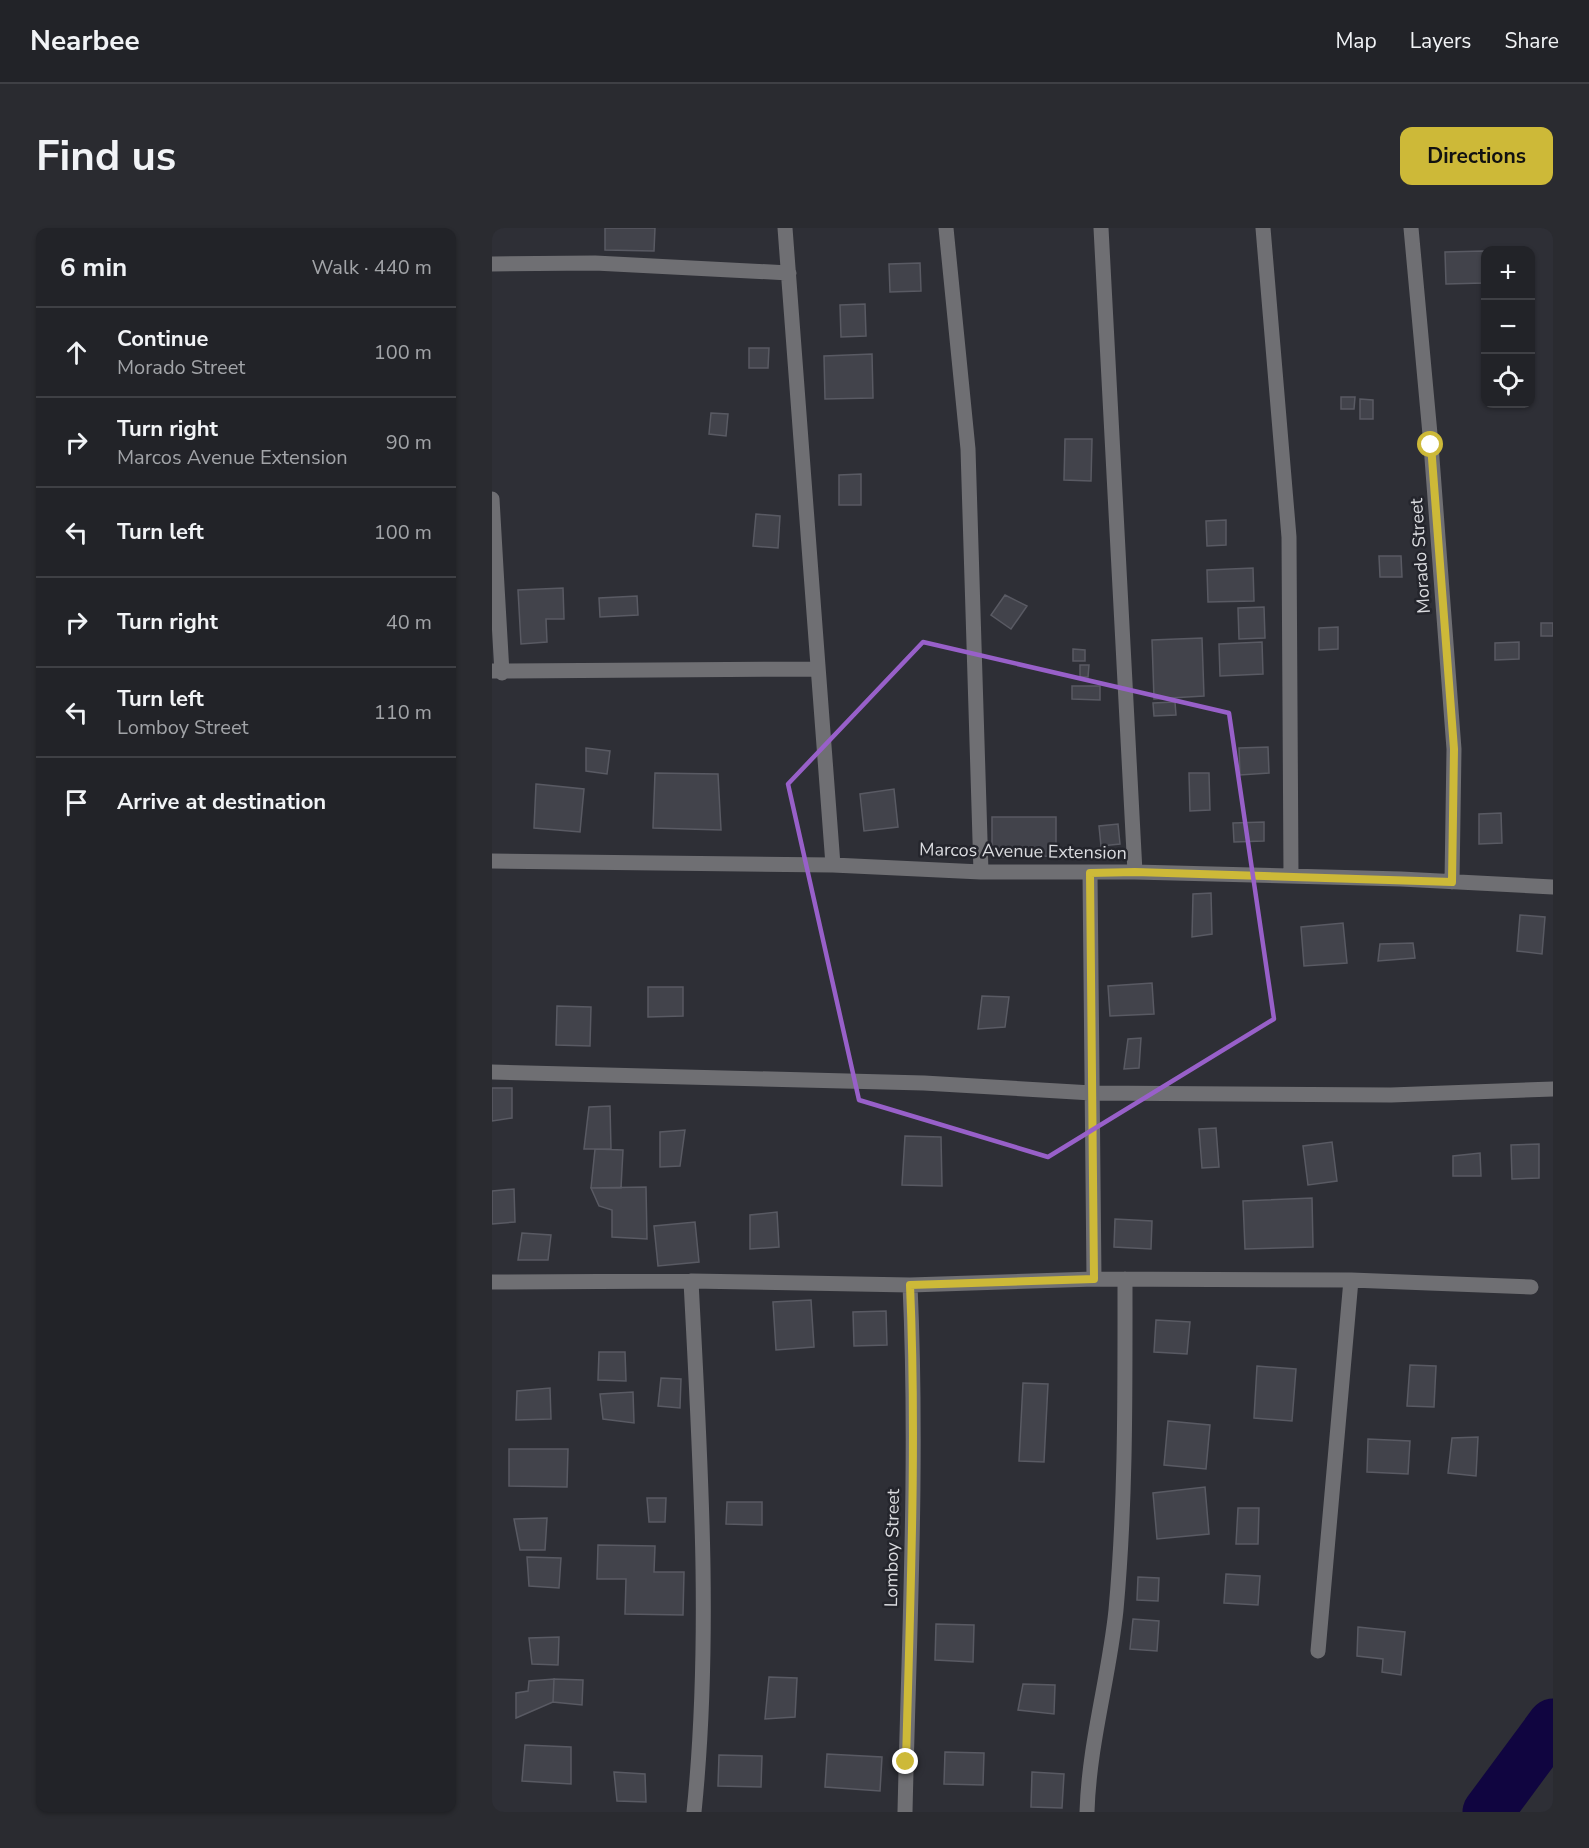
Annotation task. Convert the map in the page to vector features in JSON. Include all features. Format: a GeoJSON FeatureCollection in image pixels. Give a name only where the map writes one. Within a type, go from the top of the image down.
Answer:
{"type":"FeatureCollection","features":[{"type":"Feature","properties":{"kind":"street"},"geometry":{"type":"LineString","coordinates":[[785,228],[833,865]]}},
{"type":"Feature","properties":{"kind":"street"},"geometry":{"type":"LineString","coordinates":[[946,228],[968,449],[981,872]]}},
{"type":"Feature","properties":{"kind":"street"},"geometry":{"type":"LineString","coordinates":[[1101,228],[1135,872]]}},
{"type":"Feature","properties":{"kind":"street"},"geometry":{"type":"LineString","coordinates":[[1263,228],[1289,537],[1291,876]]}},
{"type":"Feature","properties":{"kind":"street","name":"Morado Street"},"geometry":{"type":"LineString","coordinates":[[1411,228],[1431,445],[1454,749],[1452,882]]}},
{"type":"Feature","properties":{"kind":"street"},"geometry":{"type":"LineString","coordinates":[[492,264],[595,263],[789,273]]}},
{"type":"Feature","properties":{"kind":"street"},"geometry":{"type":"LineString","coordinates":[[492,499],[497,672],[818,669]]}},
{"type":"Feature","properties":{"kind":"street","name":"Marcos Avenue Extension"},"geometry":{"type":"LineString","coordinates":[[492,861],[833,865],[981,872],[1135,872],[1553,887]]}},
{"type":"Feature","properties":{"kind":"street"},"geometry":{"type":"LineString","coordinates":[[1090,873],[1094,1279]]}},
{"type":"Feature","properties":{"kind":"street"},"geometry":{"type":"LineString","coordinates":[[492,1072],[924,1083],[1092,1093],[1392,1095],[1553,1089]]}},
{"type":"Feature","properties":{"kind":"street"},"geometry":{"type":"LineString","coordinates":[[492,1282],[692,1281],[910,1285],[1094,1279],[1351,1280],[1531,1287]]}},
{"type":"Feature","properties":{"kind":"street"},"geometry":{"type":"LineString","coordinates":[[1087,1812],[1092,1749],[1110,1660],[1124,1488],[1125,1279]]}},
{"type":"Feature","properties":{"kind":"street"},"geometry":{"type":"LineString","coordinates":[[1318,1652],[1351,1280]]}},
{"type":"Feature","properties":{"kind":"street"},"geometry":{"type":"LineString","coordinates":[[692,1281],[703,1588],[702,1707],[694,1812]]}},
{"type":"Feature","properties":{"kind":"street","name":"Lomboy Street"},"geometry":{"type":"LineString","coordinates":[[905,1812],[914,1487],[910,1285]]}},
{"type":"Feature","properties":{"kind":"highlighted area"},"geometry":{"type":"Polygon","coordinates":[[[923,642],[1229,713],[1274,1019],[1048,1157],[859,1100],[788,784],[923,642]]]}},
{"type":"Feature","properties":{"kind":"building"},"geometry":{"type":"Polygon","coordinates":[[[605,228],[655,228],[654,251],[605,250],[605,228]]]}},
{"type":"Feature","properties":{"kind":"building"},"geometry":{"type":"Polygon","coordinates":[[[1481,251],[1481,283],[1446,284],[1445,252],[1481,251]]]}},
{"type":"Feature","properties":{"kind":"building"},"geometry":{"type":"Polygon","coordinates":[[[920,263],[921,291],[890,292],[889,264],[920,263]]]}},
{"type":"Feature","properties":{"kind":"building"},"geometry":{"type":"Polygon","coordinates":[[[865,304],[866,336],[841,337],[840,305],[865,304]]]}},
{"type":"Feature","properties":{"kind":"building"},"geometry":{"type":"Polygon","coordinates":[[[749,348],[769,348],[768,368],[749,368],[749,348]]]}},
{"type":"Feature","properties":{"kind":"building"},"geometry":{"type":"Polygon","coordinates":[[[872,354],[873,398],[825,399],[824,356],[872,354]]]}},
{"type":"Feature","properties":{"kind":"building"},"geometry":{"type":"Polygon","coordinates":[[[1341,397],[1355,397],[1354,409],[1341,409],[1341,397]]]}},
{"type":"Feature","properties":{"kind":"building"},"geometry":{"type":"Polygon","coordinates":[[[1360,399],[1373,400],[1373,419],[1360,419],[1360,399]]]}},
{"type":"Feature","properties":{"kind":"building"},"geometry":{"type":"Polygon","coordinates":[[[711,413],[728,414],[726,436],[709,434],[711,413]]]}},
{"type":"Feature","properties":{"kind":"building"},"geometry":{"type":"Polygon","coordinates":[[[1065,439],[1092,439],[1091,481],[1064,480],[1065,439]]]}},
{"type":"Feature","properties":{"kind":"building"},"geometry":{"type":"Polygon","coordinates":[[[861,474],[861,505],[839,505],[839,475],[861,474]]]}},
{"type":"Feature","properties":{"kind":"building"},"geometry":{"type":"Polygon","coordinates":[[[756,514],[780,516],[778,548],[753,546],[756,514]]]}},
{"type":"Feature","properties":{"kind":"building"},"geometry":{"type":"Polygon","coordinates":[[[1226,520],[1226,545],[1207,546],[1206,521],[1226,520]]]}},
{"type":"Feature","properties":{"kind":"building"},"geometry":{"type":"Polygon","coordinates":[[[1379,556],[1401,556],[1402,577],[1380,577],[1379,556]]]}},
{"type":"Feature","properties":{"kind":"building"},"geometry":{"type":"Polygon","coordinates":[[[1253,568],[1254,601],[1208,602],[1207,570],[1253,568]]]}},
{"type":"Feature","properties":{"kind":"building"},"geometry":{"type":"Polygon","coordinates":[[[563,588],[564,619],[546,619],[547,642],[521,644],[518,590],[563,588]]]}},
{"type":"Feature","properties":{"kind":"building"},"geometry":{"type":"Polygon","coordinates":[[[1005,595],[1027,606],[1011,629],[991,615],[1005,595]]]}},
{"type":"Feature","properties":{"kind":"building"},"geometry":{"type":"Polygon","coordinates":[[[637,596],[638,615],[600,617],[599,598],[637,596]]]}},
{"type":"Feature","properties":{"kind":"building"},"geometry":{"type":"Polygon","coordinates":[[[1264,607],[1265,638],[1239,639],[1238,608],[1264,607]]]}},
{"type":"Feature","properties":{"kind":"building"},"geometry":{"type":"Polygon","coordinates":[[[1541,623],[1553,623],[1553,636],[1541,636],[1541,623]]]}},
{"type":"Feature","properties":{"kind":"building"},"geometry":{"type":"Polygon","coordinates":[[[1338,627],[1338,649],[1319,650],[1319,628],[1338,627]]]}},
{"type":"Feature","properties":{"kind":"building"},"geometry":{"type":"Polygon","coordinates":[[[1202,638],[1204,696],[1154,699],[1152,640],[1202,638]]]}},
{"type":"Feature","properties":{"kind":"building"},"geometry":{"type":"Polygon","coordinates":[[[1262,642],[1263,674],[1220,676],[1219,644],[1262,642]]]}},
{"type":"Feature","properties":{"kind":"building"},"geometry":{"type":"Polygon","coordinates":[[[1519,642],[1519,659],[1495,660],[1495,643],[1519,642]]]}},
{"type":"Feature","properties":{"kind":"building"},"geometry":{"type":"Polygon","coordinates":[[[1073,649],[1085,650],[1085,661],[1073,661],[1073,649]]]}},
{"type":"Feature","properties":{"kind":"building"},"geometry":{"type":"Polygon","coordinates":[[[1080,665],[1089,665],[1088,677],[1080,677],[1080,665]]]}},
{"type":"Feature","properties":{"kind":"building"},"geometry":{"type":"Polygon","coordinates":[[[1072,686],[1100,686],[1100,700],[1072,699],[1072,686]]]}},
{"type":"Feature","properties":{"kind":"building"},"geometry":{"type":"Polygon","coordinates":[[[1175,702],[1176,715],[1154,716],[1153,703],[1175,702]]]}},
{"type":"Feature","properties":{"kind":"building"},"geometry":{"type":"Polygon","coordinates":[[[1268,747],[1269,773],[1240,775],[1239,748],[1268,747]]]}},
{"type":"Feature","properties":{"kind":"building"},"geometry":{"type":"Polygon","coordinates":[[[586,748],[610,751],[607,774],[586,771],[586,748]]]}},
{"type":"Feature","properties":{"kind":"building"},"geometry":{"type":"Polygon","coordinates":[[[655,773],[718,774],[721,830],[653,828],[655,773]]]}},
{"type":"Feature","properties":{"kind":"building"},"geometry":{"type":"Polygon","coordinates":[[[1189,773],[1209,773],[1210,810],[1190,811],[1189,773]]]}},
{"type":"Feature","properties":{"kind":"building"},"geometry":{"type":"Polygon","coordinates":[[[536,784],[584,789],[580,832],[534,828],[536,784]]]}},
{"type":"Feature","properties":{"kind":"building"},"geometry":{"type":"Polygon","coordinates":[[[894,789],[898,827],[864,831],[860,794],[894,789]]]}},
{"type":"Feature","properties":{"kind":"building"},"geometry":{"type":"Polygon","coordinates":[[[1501,813],[1502,843],[1479,844],[1479,814],[1501,813]]]}},
{"type":"Feature","properties":{"kind":"building"},"geometry":{"type":"Polygon","coordinates":[[[992,817],[1056,817],[1056,856],[992,857],[992,817]]]}},
{"type":"Feature","properties":{"kind":"building"},"geometry":{"type":"Polygon","coordinates":[[[1264,822],[1264,841],[1234,842],[1233,823],[1264,822]]]}},
{"type":"Feature","properties":{"kind":"building"},"geometry":{"type":"Polygon","coordinates":[[[1118,824],[1120,844],[1101,846],[1099,826],[1118,824]]]}},
{"type":"Feature","properties":{"kind":"building"},"geometry":{"type":"Polygon","coordinates":[[[1211,893],[1212,934],[1192,937],[1193,894],[1211,893]]]}},
{"type":"Feature","properties":{"kind":"building"},"geometry":{"type":"Polygon","coordinates":[[[1520,915],[1545,917],[1542,954],[1517,951],[1520,915]]]}},
{"type":"Feature","properties":{"kind":"building"},"geometry":{"type":"Polygon","coordinates":[[[1343,923],[1347,963],[1304,966],[1301,927],[1343,923]]]}},
{"type":"Feature","properties":{"kind":"building"},"geometry":{"type":"Polygon","coordinates":[[[1413,943],[1415,958],[1378,961],[1380,944],[1413,943]]]}},
{"type":"Feature","properties":{"kind":"building"},"geometry":{"type":"Polygon","coordinates":[[[1152,983],[1154,1014],[1110,1016],[1108,986],[1152,983]]]}},
{"type":"Feature","properties":{"kind":"building"},"geometry":{"type":"Polygon","coordinates":[[[648,987],[683,987],[683,1016],[648,1017],[648,987]]]}},
{"type":"Feature","properties":{"kind":"building"},"geometry":{"type":"Polygon","coordinates":[[[982,996],[1009,997],[1005,1027],[978,1029],[982,996]]]}},
{"type":"Feature","properties":{"kind":"building"},"geometry":{"type":"Polygon","coordinates":[[[557,1006],[591,1007],[590,1046],[556,1045],[557,1006]]]}},
{"type":"Feature","properties":{"kind":"building"},"geometry":{"type":"Polygon","coordinates":[[[1141,1038],[1139,1068],[1124,1069],[1128,1039],[1141,1038]]]}},
{"type":"Feature","properties":{"kind":"building"},"geometry":{"type":"Polygon","coordinates":[[[492,1088],[512,1088],[512,1118],[492,1121],[492,1088]]]}},
{"type":"Feature","properties":{"kind":"building"},"geometry":{"type":"Polygon","coordinates":[[[610,1106],[611,1149],[584,1149],[589,1107],[610,1106]]]}},
{"type":"Feature","properties":{"kind":"building"},"geometry":{"type":"Polygon","coordinates":[[[1216,1128],[1219,1167],[1202,1168],[1199,1129],[1216,1128]]]}},
{"type":"Feature","properties":{"kind":"building"},"geometry":{"type":"Polygon","coordinates":[[[685,1130],[680,1166],[660,1167],[660,1132],[685,1130]]]}},
{"type":"Feature","properties":{"kind":"building"},"geometry":{"type":"Polygon","coordinates":[[[905,1136],[941,1137],[942,1186],[902,1185],[905,1136]]]}},
{"type":"Feature","properties":{"kind":"building"},"geometry":{"type":"Polygon","coordinates":[[[1332,1142],[1337,1181],[1308,1185],[1303,1146],[1332,1142]]]}},
{"type":"Feature","properties":{"kind":"building"},"geometry":{"type":"Polygon","coordinates":[[[1539,1144],[1539,1178],[1512,1179],[1511,1145],[1539,1144]]]}},
{"type":"Feature","properties":{"kind":"building"},"geometry":{"type":"Polygon","coordinates":[[[595,1149],[623,1150],[621,1188],[591,1188],[595,1149]]]}},
{"type":"Feature","properties":{"kind":"building"},"geometry":{"type":"Polygon","coordinates":[[[1480,1153],[1481,1176],[1453,1176],[1453,1156],[1480,1153]]]}},
{"type":"Feature","properties":{"kind":"building"},"geometry":{"type":"Polygon","coordinates":[[[646,1187],[647,1239],[612,1237],[612,1210],[599,1206],[591,1188],[646,1187]]]}},
{"type":"Feature","properties":{"kind":"building"},"geometry":{"type":"Polygon","coordinates":[[[514,1189],[515,1222],[492,1224],[492,1191],[514,1189]]]}},
{"type":"Feature","properties":{"kind":"building"},"geometry":{"type":"Polygon","coordinates":[[[1312,1198],[1313,1247],[1245,1249],[1243,1201],[1312,1198]]]}},
{"type":"Feature","properties":{"kind":"building"},"geometry":{"type":"Polygon","coordinates":[[[777,1212],[779,1247],[750,1249],[750,1215],[777,1212]]]}},
{"type":"Feature","properties":{"kind":"building"},"geometry":{"type":"Polygon","coordinates":[[[1115,1219],[1152,1221],[1151,1249],[1114,1247],[1115,1219]]]}},
{"type":"Feature","properties":{"kind":"building"},"geometry":{"type":"Polygon","coordinates":[[[695,1222],[699,1262],[658,1266],[654,1226],[695,1222]]]}},
{"type":"Feature","properties":{"kind":"building"},"geometry":{"type":"Polygon","coordinates":[[[522,1233],[551,1235],[548,1260],[518,1260],[522,1233]]]}},
{"type":"Feature","properties":{"kind":"building"},"geometry":{"type":"Polygon","coordinates":[[[811,1300],[814,1347],[776,1350],[773,1302],[811,1300]]]}},
{"type":"Feature","properties":{"kind":"building"},"geometry":{"type":"Polygon","coordinates":[[[886,1311],[887,1345],[854,1346],[853,1312],[886,1311]]]}},
{"type":"Feature","properties":{"kind":"building"},"geometry":{"type":"Polygon","coordinates":[[[1156,1320],[1190,1322],[1187,1354],[1154,1352],[1156,1320]]]}},
{"type":"Feature","properties":{"kind":"building"},"geometry":{"type":"Polygon","coordinates":[[[599,1352],[625,1352],[626,1381],[598,1380],[599,1352]]]}},
{"type":"Feature","properties":{"kind":"building"},"geometry":{"type":"Polygon","coordinates":[[[1410,1365],[1436,1366],[1434,1407],[1407,1406],[1410,1365]]]}},
{"type":"Feature","properties":{"kind":"building"},"geometry":{"type":"Polygon","coordinates":[[[1257,1366],[1296,1369],[1292,1421],[1254,1418],[1257,1366]]]}},
{"type":"Feature","properties":{"kind":"building"},"geometry":{"type":"Polygon","coordinates":[[[661,1378],[681,1379],[680,1408],[658,1406],[661,1378]]]}},
{"type":"Feature","properties":{"kind":"building"},"geometry":{"type":"Polygon","coordinates":[[[1023,1383],[1048,1384],[1044,1462],[1019,1461],[1023,1383]]]}},
{"type":"Feature","properties":{"kind":"building"},"geometry":{"type":"Polygon","coordinates":[[[550,1388],[551,1419],[516,1420],[517,1391],[550,1388]]]}},
{"type":"Feature","properties":{"kind":"building"},"geometry":{"type":"Polygon","coordinates":[[[633,1392],[634,1423],[603,1419],[600,1394],[633,1392]]]}},
{"type":"Feature","properties":{"kind":"building"},"geometry":{"type":"Polygon","coordinates":[[[1168,1421],[1210,1425],[1206,1469],[1164,1465],[1168,1421]]]}},
{"type":"Feature","properties":{"kind":"building"},"geometry":{"type":"Polygon","coordinates":[[[1478,1437],[1476,1476],[1448,1473],[1452,1438],[1478,1437]]]}},
{"type":"Feature","properties":{"kind":"building"},"geometry":{"type":"Polygon","coordinates":[[[1368,1439],[1410,1441],[1408,1474],[1367,1472],[1368,1439]]]}},
{"type":"Feature","properties":{"kind":"building"},"geometry":{"type":"Polygon","coordinates":[[[509,1449],[568,1449],[567,1487],[509,1486],[509,1449]]]}},
{"type":"Feature","properties":{"kind":"building"},"geometry":{"type":"Polygon","coordinates":[[[1205,1487],[1209,1534],[1157,1539],[1153,1493],[1205,1487]]]}},
{"type":"Feature","properties":{"kind":"building"},"geometry":{"type":"Polygon","coordinates":[[[647,1498],[666,1498],[665,1522],[649,1522],[647,1498]]]}},
{"type":"Feature","properties":{"kind":"building"},"geometry":{"type":"Polygon","coordinates":[[[727,1502],[762,1502],[762,1525],[726,1524],[727,1502]]]}},
{"type":"Feature","properties":{"kind":"building"},"geometry":{"type":"Polygon","coordinates":[[[1238,1508],[1259,1508],[1258,1544],[1236,1544],[1238,1508]]]}},
{"type":"Feature","properties":{"kind":"building"},"geometry":{"type":"Polygon","coordinates":[[[547,1518],[545,1550],[520,1550],[514,1519],[547,1518]]]}},
{"type":"Feature","properties":{"kind":"building"},"geometry":{"type":"Polygon","coordinates":[[[598,1545],[655,1546],[654,1572],[684,1572],[683,1615],[625,1614],[626,1579],[597,1579],[598,1545]]]}},
{"type":"Feature","properties":{"kind":"building"},"geometry":{"type":"Polygon","coordinates":[[[527,1557],[561,1558],[559,1588],[529,1586],[527,1557]]]}},
{"type":"Feature","properties":{"kind":"building"},"geometry":{"type":"Polygon","coordinates":[[[1226,1574],[1260,1576],[1258,1605],[1224,1603],[1226,1574]]]}},
{"type":"Feature","properties":{"kind":"building"},"geometry":{"type":"Polygon","coordinates":[[[1138,1577],[1159,1578],[1158,1601],[1137,1600],[1138,1577]]]}},
{"type":"Feature","properties":{"kind":"building"},"geometry":{"type":"Polygon","coordinates":[[[1133,1619],[1159,1621],[1157,1651],[1130,1649],[1133,1619]]]}},
{"type":"Feature","properties":{"kind":"building"},"geometry":{"type":"Polygon","coordinates":[[[936,1624],[974,1625],[973,1662],[935,1660],[936,1624]]]}},
{"type":"Feature","properties":{"kind":"building"},"geometry":{"type":"Polygon","coordinates":[[[1358,1627],[1405,1632],[1401,1675],[1382,1672],[1383,1659],[1357,1656],[1358,1627]]]}},
{"type":"Feature","properties":{"kind":"building"},"geometry":{"type":"Polygon","coordinates":[[[559,1637],[558,1665],[532,1664],[529,1638],[559,1637]]]}},
{"type":"Feature","properties":{"kind":"building"},"geometry":{"type":"Polygon","coordinates":[[[769,1677],[797,1678],[795,1717],[765,1719],[769,1677]]]}},
{"type":"Feature","properties":{"kind":"building"},"geometry":{"type":"Polygon","coordinates":[[[554,1679],[553,1702],[516,1718],[516,1693],[528,1691],[529,1681],[554,1679]]]}},
{"type":"Feature","properties":{"kind":"building"},"geometry":{"type":"Polygon","coordinates":[[[554,1679],[583,1680],[582,1705],[553,1702],[554,1679]]]}},
{"type":"Feature","properties":{"kind":"building"},"geometry":{"type":"Polygon","coordinates":[[[1023,1684],[1055,1685],[1054,1714],[1018,1710],[1023,1684]]]}},
{"type":"Feature","properties":{"kind":"building"},"geometry":{"type":"Polygon","coordinates":[[[525,1745],[571,1747],[571,1784],[522,1781],[525,1745]]]}},
{"type":"Feature","properties":{"kind":"building"},"geometry":{"type":"Polygon","coordinates":[[[945,1752],[984,1753],[983,1785],[944,1784],[945,1752]]]}},
{"type":"Feature","properties":{"kind":"building"},"geometry":{"type":"Polygon","coordinates":[[[827,1754],[882,1757],[880,1791],[825,1787],[827,1754]]]}},
{"type":"Feature","properties":{"kind":"building"},"geometry":{"type":"Polygon","coordinates":[[[719,1755],[762,1756],[761,1787],[718,1786],[719,1755]]]}},
{"type":"Feature","properties":{"kind":"building"},"geometry":{"type":"Polygon","coordinates":[[[614,1772],[645,1774],[646,1802],[617,1801],[614,1772]]]}},
{"type":"Feature","properties":{"kind":"building"},"geometry":{"type":"Polygon","coordinates":[[[1032,1772],[1064,1774],[1062,1808],[1031,1807],[1032,1772]]]}},
{"type":"Feature","properties":{"kind":"waterway"},"geometry":{"type":"LineString","coordinates":[[1488,1812],[1553,1724]]}},
{"type":"Feature","properties":{"kind":"route"},"geometry":{"type":"LineString","coordinates":[[906,1762],[914,1487],[910,1285],[1094,1279],[1090,873],[1135,872],[1452,882],[1454,749],[1431,445]]}}]}
